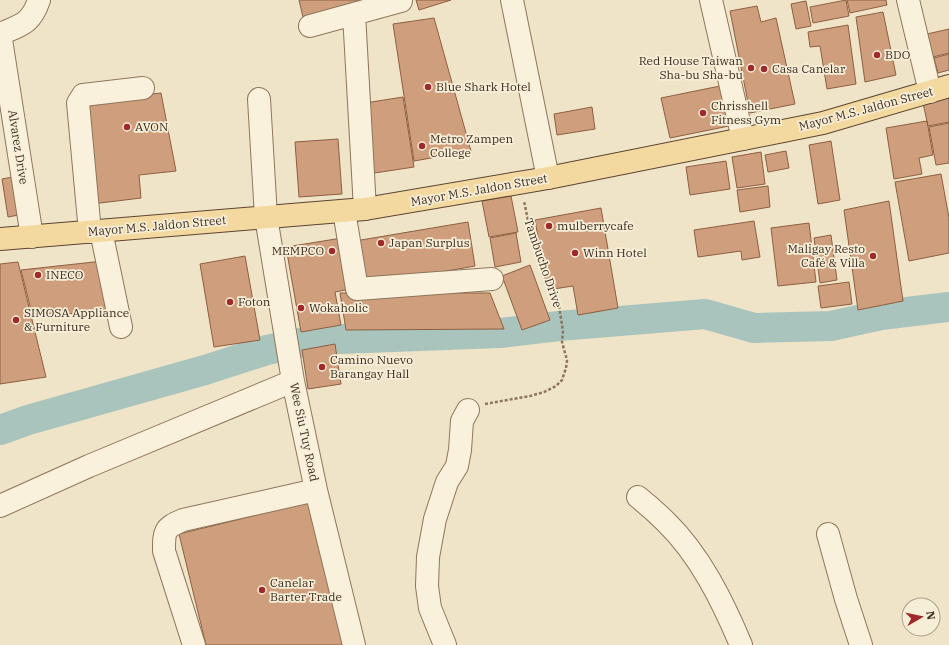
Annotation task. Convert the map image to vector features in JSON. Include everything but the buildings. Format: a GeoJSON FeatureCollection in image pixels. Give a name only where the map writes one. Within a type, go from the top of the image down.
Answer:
{"type":"FeatureCollection","features":[{"type":"Feature","properties":{"kind":"main road","name":"Mayor M.S. Jaldon Street"},"geometry":{"type":"LineString","coordinates":[[0,239],[354,210],[548,178],[823,123],[939,89]]}},
{"type":"Feature","properties":{"kind":"street"},"geometry":{"type":"LineString","coordinates":[[0,34],[26,22],[36,10],[39,0]]}},
{"type":"Feature","properties":{"kind":"street"},"geometry":{"type":"LineString","coordinates":[[512,0],[548,178]]}},
{"type":"Feature","properties":{"kind":"street"},"geometry":{"type":"LineString","coordinates":[[711,0],[743,139]]}},
{"type":"Feature","properties":{"kind":"street"},"geometry":{"type":"LineString","coordinates":[[908,0],[939,89]]}},
{"type":"Feature","properties":{"kind":"street"},"geometry":{"type":"LineString","coordinates":[[310,26],[401,1]]}},
{"type":"Feature","properties":{"kind":"street"},"geometry":{"type":"LineString","coordinates":[[354,14],[354,210],[357,289],[492,279]]}},
{"type":"Feature","properties":{"kind":"street","name":"Alvarez Drive"},"geometry":{"type":"LineString","coordinates":[[0,34],[32,237]]}},
{"type":"Feature","properties":{"kind":"street"},"geometry":{"type":"LineString","coordinates":[[121,327],[96,232],[78,103],[83,95],[144,88]]}},
{"type":"Feature","properties":{"kind":"street","name":"Wee Siu Tuy Road"},"geometry":{"type":"LineString","coordinates":[[259,99],[266,217],[293,381],[316,490],[354,645]]}},
{"type":"Feature","properties":{"kind":"street"},"geometry":{"type":"LineString","coordinates":[[0,506],[90,466],[293,381]]}},
{"type":"Feature","properties":{"kind":"street"},"geometry":{"type":"LineString","coordinates":[[445,645],[430,608],[427,586],[428,556],[435,519],[447,482],[457,466],[460,450],[462,421],[468,410]]}},
{"type":"Feature","properties":{"kind":"street"},"geometry":{"type":"LineString","coordinates":[[194,645],[164,551],[164,536],[170,526],[183,520],[316,490]]}},
{"type":"Feature","properties":{"kind":"street"},"geometry":{"type":"LineString","coordinates":[[638,497],[667,522],[709,578],[730,619],[741,645]]}},
{"type":"Feature","properties":{"kind":"street"},"geometry":{"type":"LineString","coordinates":[[828,534],[846,599],[861,645]]}},
{"type":"Feature","properties":{"kind":"path","name":"Tambucho Drive"},"geometry":{"type":"LineString","coordinates":[[468,410],[475,405],[530,396],[544,392],[556,386],[562,380],[566,368],[567,360],[562,342],[563,331],[558,300],[543,268],[531,235],[520,183]]}},
{"type":"Feature","properties":{"kind":"waterway"},"geometry":{"type":"LineString","coordinates":[[0,430],[28,420],[205,370],[267,350],[314,340],[500,333],[559,326],[705,314],[754,328],[831,326],[881,315],[949,307]]}},
{"type":"Feature","properties":{"kind":"place","name":"BDO"},"geometry":{"type":"Point","coordinates":[877,55]}},
{"type":"Feature","properties":{"kind":"place","name":"Red House Taiwan Sha-bu Sha-bu"},"geometry":{"type":"Point","coordinates":[751,68]}},
{"type":"Feature","properties":{"kind":"place","name":"Casa Canelar"},"geometry":{"type":"Point","coordinates":[764,69]}},
{"type":"Feature","properties":{"kind":"place","name":"Blue Shark Hotel"},"geometry":{"type":"Point","coordinates":[428,87]}},
{"type":"Feature","properties":{"kind":"place","name":"Chrisshell Fitness Gym"},"geometry":{"type":"Point","coordinates":[703,113]}},
{"type":"Feature","properties":{"kind":"place","name":"AVON"},"geometry":{"type":"Point","coordinates":[127,127]}},
{"type":"Feature","properties":{"kind":"place","name":"Metro Zampen College"},"geometry":{"type":"Point","coordinates":[422,146]}},
{"type":"Feature","properties":{"kind":"place","name":"mulberrycafe"},"geometry":{"type":"Point","coordinates":[549,226]}},
{"type":"Feature","properties":{"kind":"place","name":"Japan Surplus"},"geometry":{"type":"Point","coordinates":[381,243]}},
{"type":"Feature","properties":{"kind":"place","name":"MEMPCO"},"geometry":{"type":"Point","coordinates":[332,251]}},
{"type":"Feature","properties":{"kind":"place","name":"Winn Hotel"},"geometry":{"type":"Point","coordinates":[575,253]}},
{"type":"Feature","properties":{"kind":"place","name":"Maligay Resto Café & Villa"},"geometry":{"type":"Point","coordinates":[873,256]}},
{"type":"Feature","properties":{"kind":"place","name":"INECO"},"geometry":{"type":"Point","coordinates":[38,275]}},
{"type":"Feature","properties":{"kind":"place","name":"Foton"},"geometry":{"type":"Point","coordinates":[230,302]}},
{"type":"Feature","properties":{"kind":"place","name":"Wokaholic"},"geometry":{"type":"Point","coordinates":[301,308]}},
{"type":"Feature","properties":{"kind":"place","name":"SIMOSA Appliance & Furniture"},"geometry":{"type":"Point","coordinates":[16,320]}},
{"type":"Feature","properties":{"kind":"place","name":"Camino Nuevo Barangay Hall"},"geometry":{"type":"Point","coordinates":[322,367]}},
{"type":"Feature","properties":{"kind":"place","name":"Canelar Barter Trade"},"geometry":{"type":"Point","coordinates":[262,590]}}]}
